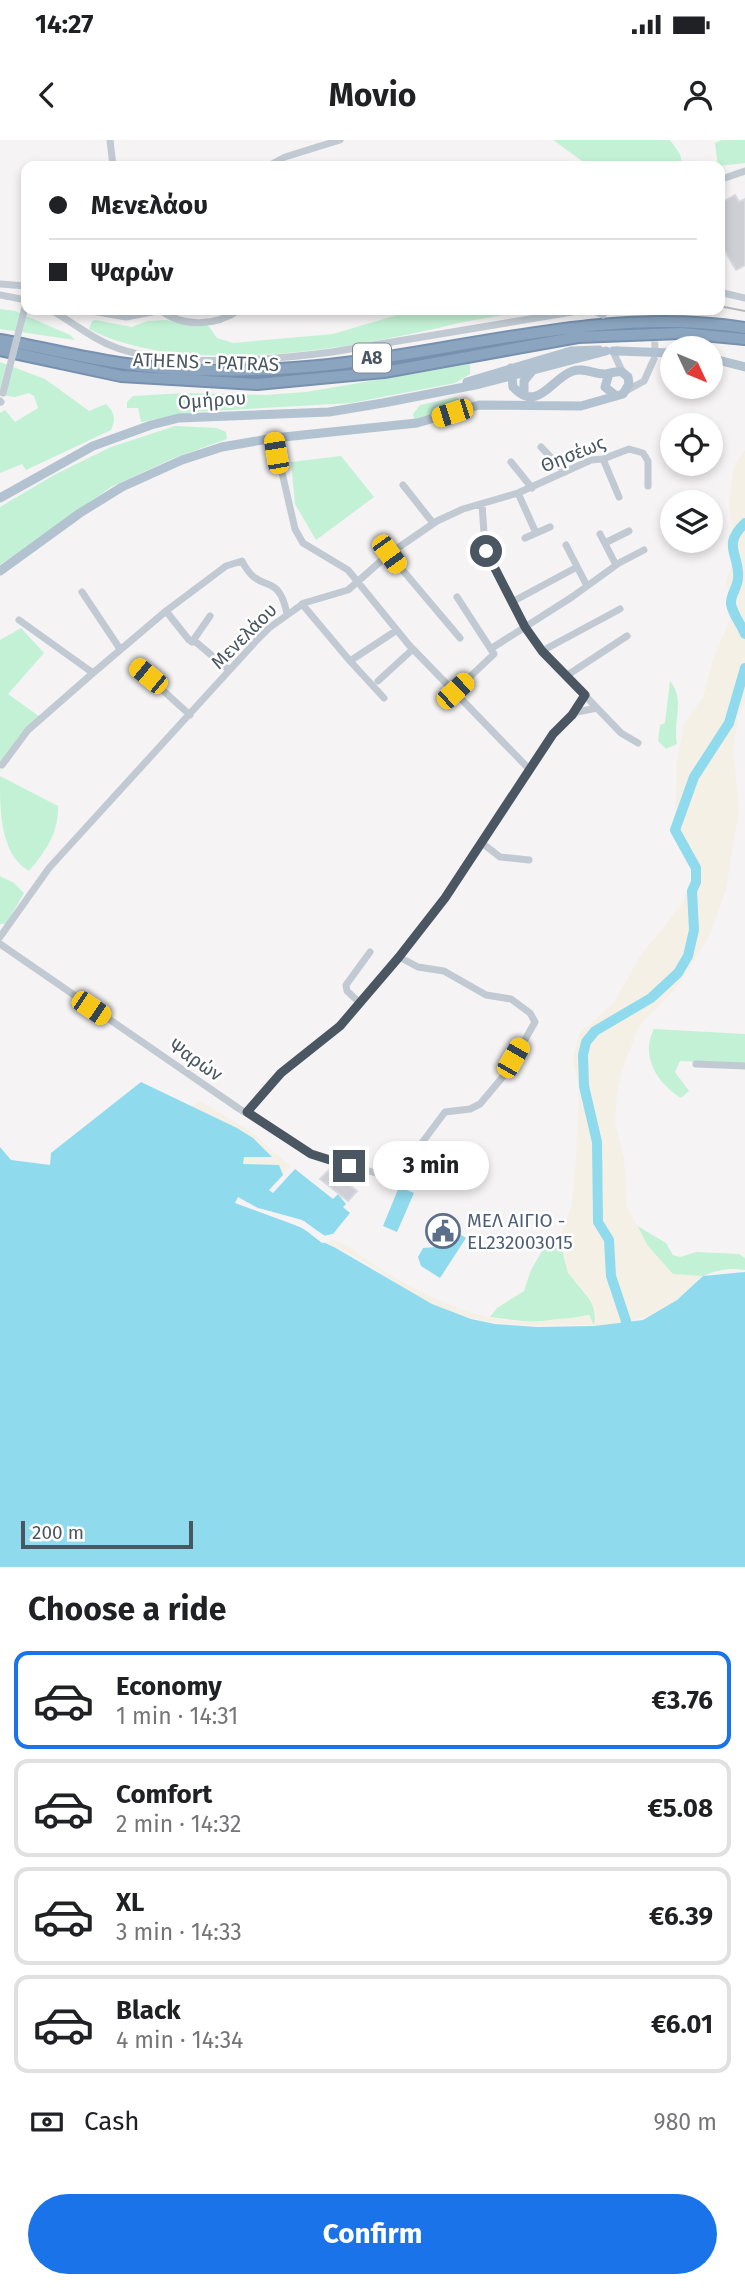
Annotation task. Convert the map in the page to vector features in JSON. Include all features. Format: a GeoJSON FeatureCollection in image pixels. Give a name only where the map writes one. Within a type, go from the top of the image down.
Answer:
{"type":"FeatureCollection","features":[{"type":"Feature","properties":{"kind":"highway","name":"ATHENS - PATRAS"},"geometry":{"type":"LineString","coordinates":[[0,340],[122,364],[256,370],[295,368],[407,354],[576,325],[683,323],[745,328]]}},
{"type":"Feature","properties":{"kind":"highway","name":"ATHENS - PATRAS"},"geometry":{"type":"LineString","coordinates":[[0,350],[121,376],[257,384],[384,372],[589,336],[691,334],[745,339]]}},
{"type":"Feature","properties":{"kind":"main road","name":"Ομήρου"},"geometry":{"type":"LineString","coordinates":[[442,391],[571,351],[613,347],[660,352]]}},
{"type":"Feature","properties":{"kind":"main road","name":"Ομήρου"},"geometry":{"type":"LineString","coordinates":[[0,498],[93,446],[160,423],[207,416],[329,412],[492,381],[513,371],[534,369],[613,347]]}},
{"type":"Feature","properties":{"kind":"main road"},"geometry":{"type":"LineString","coordinates":[[723,361],[745,367]]}},
{"type":"Feature","properties":{"kind":"main road"},"geometry":{"type":"LineString","coordinates":[[523,393],[524,381],[534,369]]}},
{"type":"Feature","properties":{"kind":"main road"},"geometry":{"type":"LineString","coordinates":[[513,371],[523,393]]}},
{"type":"Feature","properties":{"kind":"main road"},"geometry":{"type":"LineString","coordinates":[[0,571],[80,513],[143,476],[222,447],[274,438],[417,423],[466,408],[491,404],[570,407],[596,402],[626,391],[629,384],[625,374],[573,371],[539,396],[492,381]]}},
{"type":"Feature","properties":{"kind":"main road"},"geometry":{"type":"LineString","coordinates":[[590,372],[615,395]]}},
{"type":"Feature","properties":{"kind":"main road"},"geometry":{"type":"LineString","coordinates":[[596,402],[610,373]]}},
{"type":"Feature","properties":{"kind":"street"},"geometry":{"type":"LineString","coordinates":[[110,140],[112,161]]}},
{"type":"Feature","properties":{"kind":"street"},"geometry":{"type":"LineString","coordinates":[[277,161],[340,140]]}},
{"type":"Feature","properties":{"kind":"street"},"geometry":{"type":"LineString","coordinates":[[725,178],[745,171]]}},
{"type":"Feature","properties":{"kind":"street"},"geometry":{"type":"LineString","coordinates":[[0,284],[21,286]]}},
{"type":"Feature","properties":{"kind":"street"},"geometry":{"type":"LineString","coordinates":[[725,293],[745,298]]}},
{"type":"Feature","properties":{"kind":"street"},"geometry":{"type":"LineString","coordinates":[[0,295],[21,300]]}},
{"type":"Feature","properties":{"kind":"street"},"geometry":{"type":"LineString","coordinates":[[0,402],[22,315]]}},
{"type":"Feature","properties":{"kind":"street"},"geometry":{"type":"LineString","coordinates":[[59,315],[96,338],[128,351],[152,356],[242,359],[332,352],[554,315]]}},
{"type":"Feature","properties":{"kind":"street"},"geometry":{"type":"LineString","coordinates":[[170,315],[186,324],[224,319],[231,315]]}},
{"type":"Feature","properties":{"kind":"street"},"geometry":{"type":"LineString","coordinates":[[610,373],[615,356],[625,374],[637,379],[649,376]]}},
{"type":"Feature","properties":{"kind":"street"},"geometry":{"type":"LineString","coordinates":[[626,391],[639,386],[649,376],[654,359]]}},
{"type":"Feature","properties":{"kind":"street"},"geometry":{"type":"LineString","coordinates":[[274,438],[295,529],[300,540],[316,553],[345,567],[413,649],[529,769]]}},
{"type":"Feature","properties":{"kind":"street"},"geometry":{"type":"LineString","coordinates":[[541,447],[565,472]]}},
{"type":"Feature","properties":{"kind":"street","name":"Θησέως"},"geometry":{"type":"LineString","coordinates":[[482,504],[532,488],[591,460],[603,460],[629,450],[643,453],[648,461],[649,486]]}},
{"type":"Feature","properties":{"kind":"street"},"geometry":{"type":"LineString","coordinates":[[603,460],[619,497]]}},
{"type":"Feature","properties":{"kind":"street"},"geometry":{"type":"LineString","coordinates":[[511,462],[532,488]]}},
{"type":"Feature","properties":{"kind":"street"},"geometry":{"type":"LineString","coordinates":[[403,485],[433,523]]}},
{"type":"Feature","properties":{"kind":"street"},"geometry":{"type":"LineString","coordinates":[[518,493],[536,533]]}},
{"type":"Feature","properties":{"kind":"street"},"geometry":{"type":"LineString","coordinates":[[482,504],[484,545],[525,627],[542,651],[621,733],[638,743]]}},
{"type":"Feature","properties":{"kind":"street","name":"Μενελάου"},"geometry":{"type":"LineString","coordinates":[[0,937],[49,869],[268,628],[302,604],[319,596],[343,592],[389,554],[433,523],[463,509],[482,504]]}},
{"type":"Feature","properties":{"kind":"street"},"geometry":{"type":"LineString","coordinates":[[525,538],[550,527]]}},
{"type":"Feature","properties":{"kind":"street"},"geometry":{"type":"LineString","coordinates":[[605,543],[629,531]]}},
{"type":"Feature","properties":{"kind":"street"},"geometry":{"type":"LineString","coordinates":[[600,534],[616,565]]}},
{"type":"Feature","properties":{"kind":"street"},"geometry":{"type":"LineString","coordinates":[[566,545],[587,586]]}},
{"type":"Feature","properties":{"kind":"street"},"geometry":{"type":"LineString","coordinates":[[492,648],[616,565],[644,550]]}},
{"type":"Feature","properties":{"kind":"street"},"geometry":{"type":"LineString","coordinates":[[389,554],[460,638]]}},
{"type":"Feature","properties":{"kind":"street"},"geometry":{"type":"LineString","coordinates":[[2,765],[28,730],[120,649],[226,566],[242,561],[254,579],[276,587],[281,591],[287,614]]}},
{"type":"Feature","properties":{"kind":"street"},"geometry":{"type":"LineString","coordinates":[[512,602],[577,567]]}},
{"type":"Feature","properties":{"kind":"street"},"geometry":{"type":"LineString","coordinates":[[82,592],[120,649]]}},
{"type":"Feature","properties":{"kind":"street"},"geometry":{"type":"LineString","coordinates":[[455,691],[493,656],[492,648],[457,597]]}},
{"type":"Feature","properties":{"kind":"street"},"geometry":{"type":"LineString","coordinates":[[302,604],[384,698]]}},
{"type":"Feature","properties":{"kind":"street"},"geometry":{"type":"LineString","coordinates":[[542,651],[620,609]]}},
{"type":"Feature","properties":{"kind":"street"},"geometry":{"type":"LineString","coordinates":[[166,611],[192,642],[229,670]]}},
{"type":"Feature","properties":{"kind":"street"},"geometry":{"type":"LineString","coordinates":[[192,642],[210,617]]}},
{"type":"Feature","properties":{"kind":"street"},"geometry":{"type":"LineString","coordinates":[[19,620],[93,673]]}},
{"type":"Feature","properties":{"kind":"street"},"geometry":{"type":"LineString","coordinates":[[350,661],[397,630]]}},
{"type":"Feature","properties":{"kind":"street"},"geometry":{"type":"LineString","coordinates":[[566,676],[627,636]]}},
{"type":"Feature","properties":{"kind":"street"},"geometry":{"type":"LineString","coordinates":[[378,681],[413,649]]}},
{"type":"Feature","properties":{"kind":"street"},"geometry":{"type":"LineString","coordinates":[[136,666],[190,715]]}},
{"type":"Feature","properties":{"kind":"street"},"geometry":{"type":"LineString","coordinates":[[247,1112],[281,1073],[328,1036],[399,957],[445,898],[553,734],[572,715],[585,695]]}},
{"type":"Feature","properties":{"kind":"street"},"geometry":{"type":"LineString","coordinates":[[572,715],[597,708]]}},
{"type":"Feature","properties":{"kind":"street"},"geometry":{"type":"LineString","coordinates":[[482,843],[496,856],[529,860]]}},
{"type":"Feature","properties":{"kind":"street","name":"Ψαρών"},"geometry":{"type":"LineString","coordinates":[[0,944],[311,1154],[386,1177],[415,1152],[445,1112],[470,1109],[480,1104],[506,1073],[535,1022],[530,1013],[511,999],[486,995],[444,971],[418,967],[399,957]]}},
{"type":"Feature","properties":{"kind":"street"},"geometry":{"type":"LineString","coordinates":[[360,1003],[347,991],[346,985],[370,952]]}},
{"type":"Feature","properties":{"kind":"street"},"geometry":{"type":"LineString","coordinates":[[696,1063],[745,1066]]}},
{"type":"Feature","properties":{"kind":"green space"},"geometry":{"type":"Polygon","coordinates":[[[553,140],[670,140],[682,161],[582,161],[553,140]]]}},
{"type":"Feature","properties":{"kind":"green space"},"geometry":{"type":"Polygon","coordinates":[[[722,140],[745,140],[745,163],[725,165],[725,161],[717,161],[715,143],[722,140]]]}},
{"type":"Feature","properties":{"kind":"green space"},"geometry":{"type":"Polygon","coordinates":[[[0,309],[15,311],[70,335],[75,340],[0,329],[0,309]]]}},
{"type":"Feature","properties":{"kind":"green space"},"geometry":{"type":"Polygon","coordinates":[[[397,315],[501,315],[372,342],[272,354],[221,356],[173,353],[128,344],[89,329],[92,321],[96,320],[132,327],[147,321],[167,320],[181,324],[207,324],[217,338],[233,343],[333,334],[397,315]]]}},
{"type":"Feature","properties":{"kind":"green space"},"geometry":{"type":"Polygon","coordinates":[[[0,362],[45,379],[89,411],[106,404],[114,416],[111,430],[26,470],[22,464],[0,473],[0,413],[5,410],[15,422],[38,408],[34,396],[29,393],[15,397],[0,395],[0,362]]]}},
{"type":"Feature","properties":{"kind":"green space"},"geometry":{"type":"Polygon","coordinates":[[[470,364],[470,374],[455,383],[351,403],[193,412],[141,422],[138,408],[127,408],[127,402],[133,396],[306,392],[470,364]]]}},
{"type":"Feature","properties":{"kind":"green space"},"geometry":{"type":"Polygon","coordinates":[[[456,397],[464,403],[462,406],[426,418],[414,419],[413,414],[420,405],[456,397]]]}},
{"type":"Feature","properties":{"kind":"green space"},"geometry":{"type":"Polygon","coordinates":[[[175,426],[217,428],[226,432],[227,439],[174,458],[111,487],[0,565],[0,507],[54,475],[111,447],[175,426]]]}},
{"type":"Feature","properties":{"kind":"green space"},"geometry":{"type":"Polygon","coordinates":[[[341,456],[374,497],[316,540],[295,504],[291,462],[341,456]]]}},
{"type":"Feature","properties":{"kind":"green space"},"geometry":{"type":"Polygon","coordinates":[[[21,628],[44,653],[8,694],[43,719],[21,741],[0,770],[0,640],[21,628]]]}},
{"type":"Feature","properties":{"kind":"green space"},"geometry":{"type":"Polygon","coordinates":[[[670,681],[675,688],[678,703],[677,744],[666,749],[658,741],[660,725],[665,723],[670,681]]]}},
{"type":"Feature","properties":{"kind":"green space"},"geometry":{"type":"Polygon","coordinates":[[[0,776],[58,806],[53,833],[29,871],[19,864],[7,843],[0,804],[0,776]]]}},
{"type":"Feature","properties":{"kind":"green space"},"geometry":{"type":"Polygon","coordinates":[[[0,876],[14,883],[24,893],[6,924],[0,924],[0,876]]]}},
{"type":"Feature","properties":{"kind":"green space"},"geometry":{"type":"Polygon","coordinates":[[[654,1029],[745,1034],[745,1064],[680,1061],[675,1072],[689,1091],[681,1098],[665,1085],[653,1068],[649,1049],[654,1029]]]}},
{"type":"Feature","properties":{"kind":"green space"},"geometry":{"type":"Polygon","coordinates":[[[629,1221],[666,1243],[673,1255],[680,1257],[696,1252],[739,1254],[745,1258],[745,1270],[725,1270],[706,1275],[672,1296],[629,1221]]]}},
{"type":"Feature","properties":{"kind":"green space"},"geometry":{"type":"Polygon","coordinates":[[[560,1236],[568,1270],[592,1303],[594,1326],[589,1315],[540,1323],[490,1317],[497,1308],[524,1291],[531,1270],[546,1244],[560,1236]]]}},
{"type":"Feature","properties":{"kind":"sand"},"geometry":{"type":"Polygon","coordinates":[[[745,450],[745,703],[738,717],[733,751],[739,810],[726,890],[710,935],[679,985],[639,1026],[623,1068],[617,1093],[615,1123],[624,1159],[627,1206],[648,1246],[673,1274],[703,1276],[666,1307],[654,1313],[628,1322],[594,1326],[596,1315],[590,1297],[568,1273],[560,1236],[572,1205],[576,1162],[579,1085],[573,1060],[579,1034],[614,1002],[641,955],[682,904],[692,876],[685,847],[675,830],[677,761],[684,724],[703,697],[713,659],[733,612],[726,581],[736,553],[729,503],[734,467],[745,450]]]}},
{"type":"Feature","properties":{"kind":"sand"},"geometry":{"type":"Polygon","coordinates":[[[200,1101],[249,1130],[290,1166],[283,1175],[278,1165],[243,1164],[243,1157],[272,1157],[242,1131],[192,1106],[200,1101]]]}},
{"type":"Feature","properties":{"kind":"sand"},"geometry":{"type":"Polygon","coordinates":[[[332,1240],[353,1248],[357,1254],[403,1282],[452,1306],[503,1320],[530,1321],[589,1315],[592,1325],[509,1324],[450,1311],[417,1296],[354,1256],[327,1244],[332,1240]]]}},
{"type":"Feature","properties":{"kind":"water"},"geometry":{"type":"Polygon","coordinates":[[[141,1082],[253,1138],[272,1157],[244,1157],[243,1164],[279,1165],[283,1175],[269,1190],[273,1193],[295,1169],[333,1199],[338,1194],[346,1204],[343,1207],[350,1213],[333,1234],[325,1236],[302,1220],[259,1208],[304,1229],[432,1304],[471,1319],[495,1324],[538,1327],[594,1326],[643,1320],[677,1300],[703,1276],[745,1272],[745,1567],[0,1567],[0,1147],[11,1160],[50,1165],[51,1153],[141,1082]]]}},
{"type":"Feature","properties":{"kind":"water"},"geometry":{"type":"Polygon","coordinates":[[[399,1187],[414,1193],[397,1232],[383,1226],[399,1187]]]}},
{"type":"Feature","properties":{"kind":"water"},"geometry":{"type":"Polygon","coordinates":[[[439,1226],[447,1226],[466,1238],[440,1278],[421,1266],[418,1257],[423,1248],[435,1247],[431,1236],[439,1226]]]}},
{"type":"Feature","properties":{"kind":"pier"},"geometry":{"type":"Polygon","coordinates":[[[238,1197],[258,1208],[304,1221],[323,1236],[333,1234],[329,1240],[323,1239],[330,1242],[322,1243],[303,1228],[235,1203],[238,1197]]]}},
{"type":"Feature","properties":{"kind":"building"},"geometry":{"type":"Polygon","coordinates":[[[735,195],[739,202],[745,199],[745,265],[736,270],[725,251],[725,201],[735,195]]]}},
{"type":"Feature","properties":{"kind":"building"},"geometry":{"type":"Polygon","coordinates":[[[330,1169],[357,1191],[348,1201],[320,1179],[330,1169]]]}},
{"type":"Feature","properties":{"kind":"waterway"},"geometry":{"type":"LineString","coordinates":[[745,523],[734,538],[733,550],[738,578],[731,604],[745,634]]}},
{"type":"Feature","properties":{"kind":"waterway"},"geometry":{"type":"LineString","coordinates":[[627,1324],[611,1276],[609,1240],[598,1222],[597,1142],[584,1086],[583,1055],[586,1042],[595,1031],[651,998],[678,973],[688,956],[694,930],[692,891],[696,882],[696,868],[675,830],[694,777],[729,723],[745,668]]}},
{"type":"Feature","properties":{"kind":"tunnel"},"geometry":{"type":"LineString","coordinates":[[654,315],[655,354]]}},
{"type":"Feature","properties":{"kind":"railway"},"geometry":{"type":"LineString","coordinates":[[725,307],[745,311]]}},
{"type":"Feature","properties":{"kind":"place","name":"ΜΕΛ ΑΙΓΙΟ - EL232003015"},"geometry":{"type":"Point","coordinates":[443,1231]}},
{"type":"Feature","properties":{"kind":"route"},"geometry":{"type":"LineString","coordinates":[[349,1166],[311,1154],[247,1112],[262,1091],[281,1073],[302,1059],[340,1026],[399,957],[445,898],[553,734],[572,715],[585,695],[542,651],[525,627],[486,551]]}}]}
